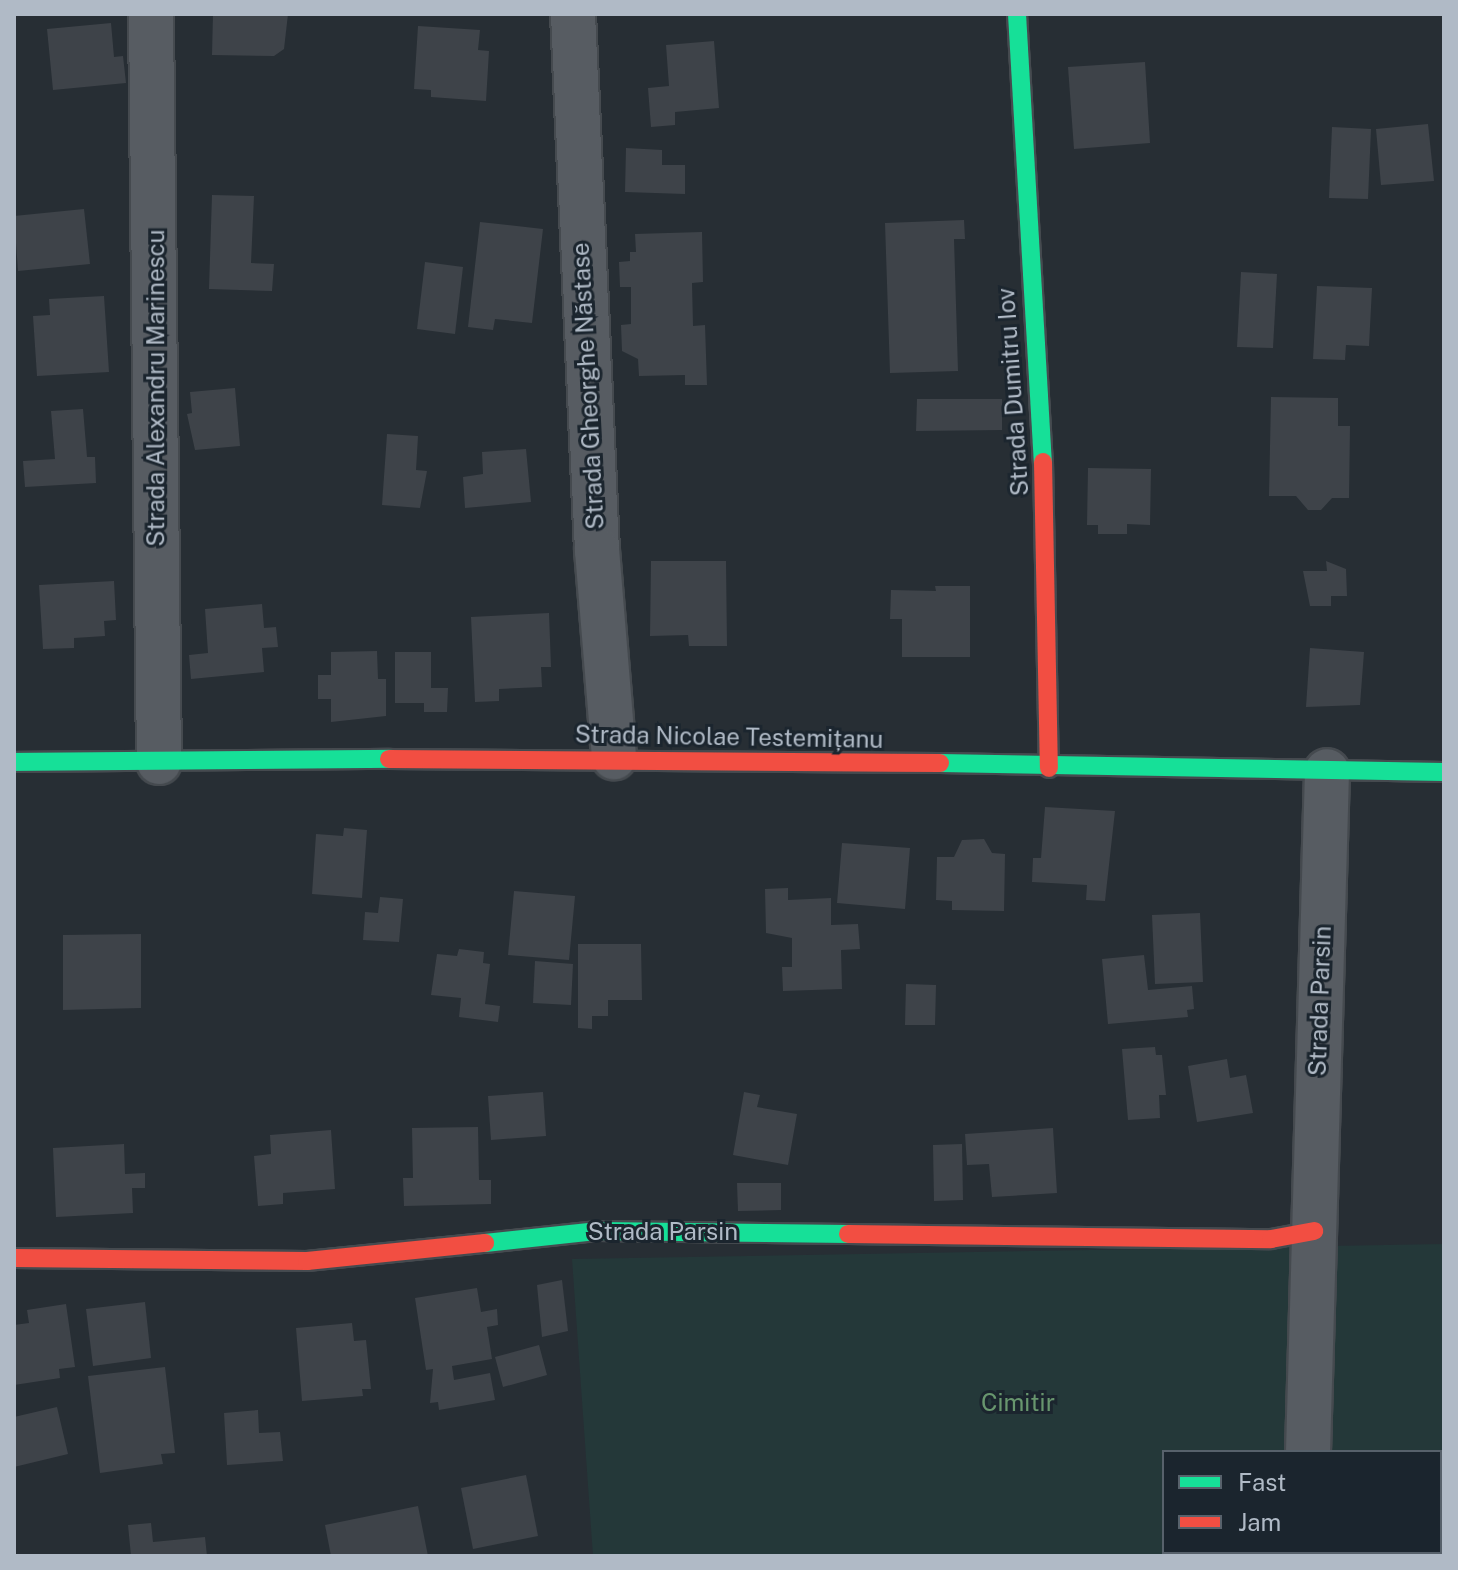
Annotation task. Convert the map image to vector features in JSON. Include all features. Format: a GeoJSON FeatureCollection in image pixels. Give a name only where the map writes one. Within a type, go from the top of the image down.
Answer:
{"type":"FeatureCollection","features":[{"type":"Feature","properties":{"kind":"street","name":"Strada Alexandru Marinescu"},"geometry":{"type":"LineString","coordinates":[[151,14],[159,762]]}},
{"type":"Feature","properties":{"kind":"street","name":"Strada Gheorghe Năstase"},"geometry":{"type":"LineString","coordinates":[[573,14],[597,550],[614,757]]}},
{"type":"Feature","properties":{"kind":"street","name":"Strada Dumitru Iov"},"geometry":{"type":"LineString","coordinates":[[1017,14],[1046,511],[1049,768]]}},
{"type":"Feature","properties":{"kind":"street","name":"Strada Nicolae Testemițanu"},"geometry":{"type":"LineString","coordinates":[[14,762],[614,757],[1049,768],[1444,772]]}},
{"type":"Feature","properties":{"kind":"street","name":"Strada Parsin"},"geometry":{"type":"LineString","coordinates":[[1308,1450],[1327,771]]}},
{"type":"Feature","properties":{"kind":"street","name":"Strada Parsin"},"geometry":{"type":"LineString","coordinates":[[14,1258],[307,1261],[598,1231],[1271,1239],[1314,1231]]}},
{"type":"Feature","properties":{"kind":"green space","name":"Cimitir"},"geometry":{"type":"Polygon","coordinates":[[[1444,1244],[1444,1556],[593,1556],[572,1259],[1444,1244]]]}},
{"type":"Feature","properties":{"kind":"building"},"geometry":{"type":"Polygon","coordinates":[[[213,14],[288,14],[284,49],[274,56],[212,55],[213,14]]]}},
{"type":"Feature","properties":{"kind":"building"},"geometry":{"type":"Polygon","coordinates":[[[111,23],[114,57],[123,56],[126,83],[53,90],[47,29],[111,23]]]}},
{"type":"Feature","properties":{"kind":"building"},"geometry":{"type":"Polygon","coordinates":[[[418,26],[480,30],[478,50],[489,51],[486,101],[431,97],[431,90],[414,89],[418,26]]]}},
{"type":"Feature","properties":{"kind":"building"},"geometry":{"type":"Polygon","coordinates":[[[714,41],[719,108],[675,112],[675,125],[651,127],[648,88],[669,86],[666,45],[714,41]]]}},
{"type":"Feature","properties":{"kind":"building"},"geometry":{"type":"Polygon","coordinates":[[[1145,62],[1150,143],[1074,149],[1068,67],[1145,62]]]}},
{"type":"Feature","properties":{"kind":"building"},"geometry":{"type":"Polygon","coordinates":[[[1428,124],[1434,181],[1381,185],[1376,129],[1428,124]]]}},
{"type":"Feature","properties":{"kind":"building"},"geometry":{"type":"Polygon","coordinates":[[[1332,127],[1371,129],[1368,199],[1329,198],[1332,127]]]}},
{"type":"Feature","properties":{"kind":"building"},"geometry":{"type":"Polygon","coordinates":[[[626,148],[662,150],[662,165],[685,165],[685,194],[625,192],[626,148]]]}},
{"type":"Feature","properties":{"kind":"building"},"geometry":{"type":"Polygon","coordinates":[[[212,195],[254,196],[251,263],[274,264],[272,291],[209,289],[212,195]]]}},
{"type":"Feature","properties":{"kind":"building"},"geometry":{"type":"Polygon","coordinates":[[[84,209],[90,264],[18,271],[14,216],[84,209]]]}},
{"type":"Feature","properties":{"kind":"building"},"geometry":{"type":"Polygon","coordinates":[[[964,220],[965,239],[954,239],[958,371],[890,373],[885,223],[964,220]]]}},
{"type":"Feature","properties":{"kind":"building"},"geometry":{"type":"Polygon","coordinates":[[[480,222],[543,229],[532,323],[495,319],[493,330],[468,327],[480,222]]]}},
{"type":"Feature","properties":{"kind":"building"},"geometry":{"type":"Polygon","coordinates":[[[702,232],[703,282],[692,283],[693,326],[705,325],[707,385],[685,385],[685,375],[639,376],[638,359],[622,351],[621,325],[631,324],[631,287],[620,287],[619,262],[630,261],[630,252],[636,252],[635,234],[702,232]]]}},
{"type":"Feature","properties":{"kind":"building"},"geometry":{"type":"Polygon","coordinates":[[[425,262],[463,267],[455,334],[417,329],[425,262]]]}},
{"type":"Feature","properties":{"kind":"building"},"geometry":{"type":"Polygon","coordinates":[[[1241,272],[1277,274],[1273,348],[1237,347],[1241,272]]]}},
{"type":"Feature","properties":{"kind":"building"},"geometry":{"type":"Polygon","coordinates":[[[1317,286],[1372,288],[1369,346],[1346,345],[1345,360],[1313,359],[1317,286]]]}},
{"type":"Feature","properties":{"kind":"building"},"geometry":{"type":"Polygon","coordinates":[[[104,296],[109,372],[37,376],[33,316],[50,315],[49,299],[104,296]]]}},
{"type":"Feature","properties":{"kind":"building"},"geometry":{"type":"Polygon","coordinates":[[[235,388],[240,446],[195,450],[187,414],[192,413],[190,392],[235,388]]]}},
{"type":"Feature","properties":{"kind":"building"},"geometry":{"type":"Polygon","coordinates":[[[1271,397],[1338,398],[1338,426],[1350,426],[1349,498],[1332,498],[1321,510],[1308,510],[1296,496],[1269,496],[1271,397]]]}},
{"type":"Feature","properties":{"kind":"building"},"geometry":{"type":"Polygon","coordinates":[[[917,399],[1002,399],[1002,430],[916,431],[917,399]]]}},
{"type":"Feature","properties":{"kind":"building"},"geometry":{"type":"Polygon","coordinates":[[[83,409],[87,457],[95,457],[96,483],[25,487],[23,461],[55,459],[51,411],[83,409]]]}},
{"type":"Feature","properties":{"kind":"building"},"geometry":{"type":"Polygon","coordinates":[[[387,434],[418,436],[416,470],[427,471],[420,508],[382,505],[387,434]]]}},
{"type":"Feature","properties":{"kind":"building"},"geometry":{"type":"Polygon","coordinates":[[[526,449],[531,502],[465,508],[463,477],[483,474],[482,452],[526,449]]]}},
{"type":"Feature","properties":{"kind":"building"},"geometry":{"type":"Polygon","coordinates":[[[1088,468],[1151,469],[1150,525],[1127,524],[1127,534],[1098,534],[1098,525],[1087,525],[1088,468]]]}},
{"type":"Feature","properties":{"kind":"building"},"geometry":{"type":"Polygon","coordinates":[[[651,561],[726,561],[727,646],[689,646],[688,635],[650,636],[651,561]]]}},
{"type":"Feature","properties":{"kind":"building"},"geometry":{"type":"Polygon","coordinates":[[[1326,561],[1346,569],[1347,596],[1331,596],[1331,606],[1310,606],[1303,571],[1327,571],[1326,561]]]}},
{"type":"Feature","properties":{"kind":"building"},"geometry":{"type":"Polygon","coordinates":[[[114,581],[116,620],[104,621],[105,636],[74,638],[74,648],[43,649],[39,585],[114,581]]]}},
{"type":"Feature","properties":{"kind":"building"},"geometry":{"type":"Polygon","coordinates":[[[935,586],[970,586],[970,657],[902,657],[902,619],[890,619],[891,590],[936,591],[935,586]]]}},
{"type":"Feature","properties":{"kind":"building"},"geometry":{"type":"Polygon","coordinates":[[[262,604],[264,628],[276,627],[278,647],[262,648],[264,672],[191,679],[189,655],[208,653],[205,609],[262,604]]]}},
{"type":"Feature","properties":{"kind":"building"},"geometry":{"type":"Polygon","coordinates":[[[549,613],[551,667],[541,667],[542,687],[499,689],[499,701],[475,702],[471,617],[549,613]]]}},
{"type":"Feature","properties":{"kind":"building"},"geometry":{"type":"Polygon","coordinates":[[[1310,648],[1364,652],[1360,705],[1306,707],[1310,648]]]}},
{"type":"Feature","properties":{"kind":"building"},"geometry":{"type":"Polygon","coordinates":[[[377,651],[378,679],[386,679],[386,716],[331,722],[331,699],[318,699],[318,675],[331,675],[331,652],[377,651]]]}},
{"type":"Feature","properties":{"kind":"building"},"geometry":{"type":"Polygon","coordinates":[[[395,652],[431,652],[431,688],[448,688],[447,712],[424,712],[424,703],[395,703],[395,652]]]}},
{"type":"Feature","properties":{"kind":"building"},"geometry":{"type":"Polygon","coordinates":[[[1045,807],[1115,811],[1105,901],[1086,900],[1087,885],[1032,882],[1033,858],[1041,858],[1045,807]]]}},
{"type":"Feature","properties":{"kind":"building"},"geometry":{"type":"Polygon","coordinates":[[[344,828],[367,830],[362,898],[312,894],[316,834],[343,836],[344,828]]]}},
{"type":"Feature","properties":{"kind":"building"},"geometry":{"type":"Polygon","coordinates":[[[984,839],[992,853],[1005,854],[1004,911],[952,910],[952,901],[936,900],[937,857],[954,857],[962,840],[984,839]]]}},
{"type":"Feature","properties":{"kind":"building"},"geometry":{"type":"Polygon","coordinates":[[[842,843],[910,848],[905,909],[837,903],[842,843]]]}},
{"type":"Feature","properties":{"kind":"building"},"geometry":{"type":"Polygon","coordinates":[[[788,888],[788,900],[831,898],[831,925],[858,924],[860,949],[841,950],[842,989],[783,991],[782,967],[792,967],[792,938],[766,933],[765,889],[788,888]]]}},
{"type":"Feature","properties":{"kind":"building"},"geometry":{"type":"Polygon","coordinates":[[[514,891],[575,896],[569,960],[508,955],[514,891]]]}},
{"type":"Feature","properties":{"kind":"building"},"geometry":{"type":"Polygon","coordinates":[[[380,897],[403,899],[399,942],[363,940],[365,912],[378,913],[380,897]]]}},
{"type":"Feature","properties":{"kind":"building"},"geometry":{"type":"Polygon","coordinates":[[[1200,913],[1203,982],[1155,984],[1152,915],[1200,913]]]}},
{"type":"Feature","properties":{"kind":"building"},"geometry":{"type":"Polygon","coordinates":[[[141,934],[141,1008],[63,1010],[63,935],[141,934]]]}},
{"type":"Feature","properties":{"kind":"building"},"geometry":{"type":"Polygon","coordinates":[[[578,944],[641,944],[642,1000],[608,1000],[608,1016],[592,1016],[592,1029],[578,1028],[578,944]]]}},
{"type":"Feature","properties":{"kind":"building"},"geometry":{"type":"Polygon","coordinates":[[[459,949],[484,952],[483,963],[490,964],[485,1004],[500,1006],[498,1022],[459,1017],[461,998],[431,995],[437,954],[457,956],[459,949]]]}},
{"type":"Feature","properties":{"kind":"building"},"geometry":{"type":"Polygon","coordinates":[[[1144,955],[1148,990],[1192,986],[1194,1009],[1187,1010],[1188,1017],[1108,1024],[1102,959],[1144,955]]]}},
{"type":"Feature","properties":{"kind":"building"},"geometry":{"type":"Polygon","coordinates":[[[535,961],[573,964],[571,1005],[533,1003],[535,961]]]}},
{"type":"Feature","properties":{"kind":"building"},"geometry":{"type":"Polygon","coordinates":[[[906,984],[936,985],[935,1025],[905,1025],[906,984]]]}},
{"type":"Feature","properties":{"kind":"building"},"geometry":{"type":"Polygon","coordinates":[[[1155,1047],[1156,1055],[1162,1055],[1166,1095],[1159,1095],[1160,1118],[1128,1120],[1122,1049],[1155,1047]]]}},
{"type":"Feature","properties":{"kind":"building"},"geometry":{"type":"Polygon","coordinates":[[[1227,1059],[1230,1078],[1246,1075],[1253,1113],[1197,1122],[1188,1066],[1227,1059]]]}},
{"type":"Feature","properties":{"kind":"building"},"geometry":{"type":"Polygon","coordinates":[[[543,1092],[546,1136],[491,1140],[488,1096],[543,1092]]]}},
{"type":"Feature","properties":{"kind":"building"},"geometry":{"type":"Polygon","coordinates":[[[744,1092],[760,1095],[757,1107],[797,1114],[788,1165],[733,1155],[744,1092]]]}},
{"type":"Feature","properties":{"kind":"building"},"geometry":{"type":"Polygon","coordinates":[[[478,1127],[479,1180],[491,1180],[491,1204],[404,1206],[403,1178],[413,1178],[412,1128],[478,1127]]]}},
{"type":"Feature","properties":{"kind":"building"},"geometry":{"type":"Polygon","coordinates":[[[1053,1128],[1057,1193],[992,1197],[989,1164],[967,1165],[965,1134],[1053,1128]]]}},
{"type":"Feature","properties":{"kind":"building"},"geometry":{"type":"Polygon","coordinates":[[[331,1130],[335,1189],[283,1193],[283,1204],[258,1206],[254,1156],[271,1154],[270,1135],[331,1130]]]}},
{"type":"Feature","properties":{"kind":"building"},"geometry":{"type":"Polygon","coordinates":[[[124,1144],[125,1174],[145,1173],[145,1188],[132,1188],[133,1213],[56,1217],[53,1148],[124,1144]]]}},
{"type":"Feature","properties":{"kind":"building"},"geometry":{"type":"Polygon","coordinates":[[[962,1144],[963,1200],[934,1201],[933,1145],[962,1144]]]}},
{"type":"Feature","properties":{"kind":"building"},"geometry":{"type":"Polygon","coordinates":[[[737,1183],[781,1183],[781,1210],[738,1211],[737,1183]]]}},
{"type":"Feature","properties":{"kind":"building"},"geometry":{"type":"Polygon","coordinates":[[[562,1280],[568,1331],[542,1337],[537,1285],[562,1280]]]}},
{"type":"Feature","properties":{"kind":"building"},"geometry":{"type":"Polygon","coordinates":[[[477,1288],[481,1312],[497,1309],[498,1325],[487,1327],[492,1359],[452,1366],[454,1380],[490,1373],[495,1400],[439,1410],[438,1402],[430,1403],[433,1369],[426,1370],[415,1298],[477,1288]]]}},
{"type":"Feature","properties":{"kind":"building"},"geometry":{"type":"Polygon","coordinates":[[[145,1302],[151,1358],[93,1366],[86,1309],[145,1302]]]}},
{"type":"Feature","properties":{"kind":"building"},"geometry":{"type":"Polygon","coordinates":[[[66,1304],[75,1367],[59,1369],[60,1378],[14,1385],[14,1325],[29,1323],[27,1310],[66,1304]]]}},
{"type":"Feature","properties":{"kind":"building"},"geometry":{"type":"Polygon","coordinates":[[[352,1323],[354,1341],[366,1340],[371,1389],[362,1389],[363,1396],[302,1401],[296,1328],[352,1323]]]}},
{"type":"Feature","properties":{"kind":"building"},"geometry":{"type":"Polygon","coordinates":[[[539,1345],[547,1375],[503,1387],[495,1357],[539,1345]]]}},
{"type":"Feature","properties":{"kind":"building"},"geometry":{"type":"Polygon","coordinates":[[[165,1367],[175,1453],[161,1454],[163,1464],[100,1473],[88,1376],[165,1367]]]}},
{"type":"Feature","properties":{"kind":"building"},"geometry":{"type":"Polygon","coordinates":[[[57,1407],[68,1454],[14,1467],[14,1417],[57,1407]]]}},
{"type":"Feature","properties":{"kind":"building"},"geometry":{"type":"Polygon","coordinates":[[[258,1410],[259,1433],[280,1432],[283,1461],[227,1465],[224,1413],[258,1410]]]}},
{"type":"Feature","properties":{"kind":"building"},"geometry":{"type":"Polygon","coordinates":[[[526,1475],[538,1536],[473,1549],[461,1488],[526,1475]]]}},
{"type":"Feature","properties":{"kind":"building"},"geometry":{"type":"Polygon","coordinates":[[[418,1506],[428,1556],[331,1556],[325,1525],[418,1506]]]}},
{"type":"Feature","properties":{"kind":"building"},"geometry":{"type":"Polygon","coordinates":[[[151,1523],[153,1542],[205,1537],[207,1556],[131,1556],[128,1525],[151,1523]]]}},
{"type":"Feature","properties":{"kind":"traffic: fast"},"geometry":{"type":"LineString","coordinates":[[1017,14],[1043,462]]}},
{"type":"Feature","properties":{"kind":"traffic: fast"},"geometry":{"type":"LineString","coordinates":[[14,762],[389,759]]}},
{"type":"Feature","properties":{"kind":"traffic: fast"},"geometry":{"type":"LineString","coordinates":[[940,763],[1444,772]]}},
{"type":"Feature","properties":{"kind":"traffic: fast"},"geometry":{"type":"LineString","coordinates":[[485,1243],[598,1231],[848,1234]]}},
{"type":"Feature","properties":{"kind":"traffic: jam"},"geometry":{"type":"LineString","coordinates":[[1043,462],[1049,768]]}},
{"type":"Feature","properties":{"kind":"traffic: jam"},"geometry":{"type":"LineString","coordinates":[[389,759],[940,763]]}},
{"type":"Feature","properties":{"kind":"traffic: jam"},"geometry":{"type":"LineString","coordinates":[[848,1234],[1271,1239],[1314,1231]]}},
{"type":"Feature","properties":{"kind":"traffic: jam"},"geometry":{"type":"LineString","coordinates":[[14,1258],[307,1261],[485,1243]]}}]}
